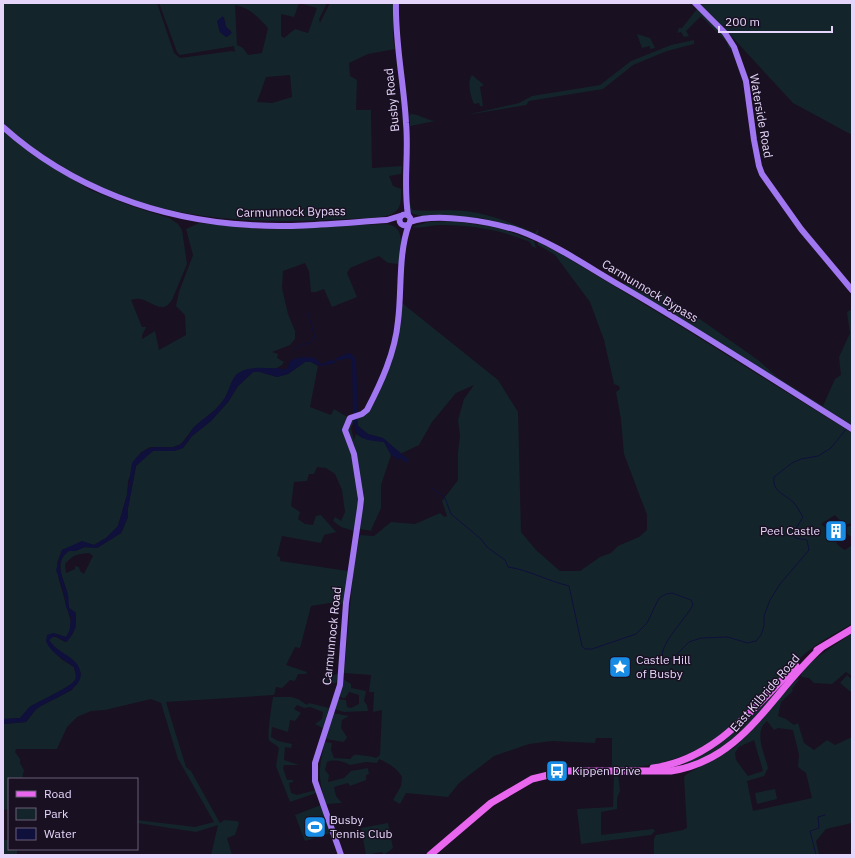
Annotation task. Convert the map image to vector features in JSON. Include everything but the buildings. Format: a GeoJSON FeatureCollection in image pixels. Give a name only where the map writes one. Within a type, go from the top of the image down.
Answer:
{"type":"FeatureCollection","features":[{"type":"Feature","properties":{"kind":"main road","name":"Busby Road"},"geometry":{"type":"LineString","coordinates":[[396,3],[397,45],[406,124],[405,195],[409,223]]}},
{"type":"Feature","properties":{"kind":"main road","name":"Waterside Road"},"geometry":{"type":"LineString","coordinates":[[695,3],[725,33],[734,47],[746,81],[754,140],[762,174],[801,229],[852,290]]}},
{"type":"Feature","properties":{"kind":"main road","name":"Carmunnock Bypass"},"geometry":{"type":"LineString","coordinates":[[3,127],[55,166],[88,185],[115,197],[196,219],[251,225],[297,226],[387,220],[408,215],[420,219],[475,221],[505,227],[538,239],[648,302],[852,429]]}},
{"type":"Feature","properties":{"kind":"main road","name":"Busby Road"},"geometry":{"type":"LineString","coordinates":[[400,223],[405,195]]}},
{"type":"Feature","properties":{"kind":"main road","name":"Carmunnock Bypass"},"geometry":{"type":"LineString","coordinates":[[387,220],[405,225],[420,219]]}},
{"type":"Feature","properties":{"kind":"main road"},"geometry":{"type":"LineString","coordinates":[[400,223],[404,240]]}},
{"type":"Feature","properties":{"kind":"main road"},"geometry":{"type":"LineString","coordinates":[[404,240],[409,223]]}},
{"type":"Feature","properties":{"kind":"main road","name":"Carmunnock Road"},"geometry":{"type":"LineString","coordinates":[[341,855],[315,781],[315,768],[319,750],[340,685],[348,593],[361,499],[354,454],[345,432],[346,424],[355,416],[366,410],[371,402],[393,349],[398,323],[404,240]]}},
{"type":"Feature","properties":{"kind":"main road","name":"East Kilbride Road"},"geometry":{"type":"LineString","coordinates":[[633,771],[679,762],[712,746],[732,730],[796,666],[821,648],[852,629]]}},
{"type":"Feature","properties":{"kind":"main road","name":"East Kilbride Road"},"geometry":{"type":"LineString","coordinates":[[430,855],[491,803],[532,779],[565,771],[682,770],[716,756],[735,743],[750,729],[794,674],[821,648]]}},
{"type":"Feature","properties":{"kind":"main road"},"geometry":{"type":"LineString","coordinates":[[679,762],[682,770]]}},
{"type":"Feature","properties":{"kind":"green space"},"geometry":{"type":"Polygon","coordinates":[[[3,3],[157,3],[174,53],[180,58],[232,51],[235,52],[234,46],[180,55],[177,52],[159,3],[299,3],[327,3],[319,19],[320,23],[330,3],[393,3],[393,39],[395,49],[368,54],[349,63],[350,76],[357,80],[356,110],[371,110],[372,168],[402,166],[401,174],[389,176],[393,186],[401,189],[400,205],[395,212],[386,216],[373,218],[263,221],[207,216],[151,206],[108,191],[76,175],[44,156],[3,123],[3,3]],[[299,3],[294,17],[281,14],[281,36],[284,38],[295,29],[308,33],[317,8],[299,3]],[[235,5],[237,45],[243,48],[248,55],[262,53],[268,28],[253,13],[245,8],[235,5]],[[224,17],[217,21],[220,32],[226,37],[230,35],[231,31],[226,27],[224,17]],[[290,75],[266,77],[257,102],[272,103],[292,97],[290,75]]]}},
{"type":"Feature","properties":{"kind":"green space"},"geometry":{"type":"Polygon","coordinates":[[[699,3],[852,3],[852,135],[793,103],[699,3]]]}},
{"type":"Feature","properties":{"kind":"green space"},"geometry":{"type":"Polygon","coordinates":[[[697,9],[723,34],[731,47],[729,49],[727,42],[701,16],[686,31],[689,36],[684,37],[681,32],[677,33],[679,28],[682,28],[697,9]]]}},
{"type":"Feature","properties":{"kind":"green space"},"geometry":{"type":"Polygon","coordinates":[[[637,34],[650,38],[655,48],[650,49],[650,46],[642,48],[637,34]]]}},
{"type":"Feature","properties":{"kind":"green space"},"geometry":{"type":"Polygon","coordinates":[[[694,40],[694,44],[667,51],[633,65],[603,89],[529,101],[526,105],[466,115],[519,103],[532,96],[600,85],[631,61],[671,45],[694,40]]]}},
{"type":"Feature","properties":{"kind":"green space"},"geometry":{"type":"Polygon","coordinates":[[[472,75],[484,85],[480,87],[483,106],[480,106],[479,103],[474,104],[469,84],[472,75]]]}},
{"type":"Feature","properties":{"kind":"green space"},"geometry":{"type":"Polygon","coordinates":[[[411,114],[435,121],[410,126],[409,116],[411,114]]]}},
{"type":"Feature","properties":{"kind":"green space"},"geometry":{"type":"Polygon","coordinates":[[[3,131],[30,153],[90,190],[131,206],[169,218],[178,224],[182,230],[187,264],[172,300],[163,307],[158,307],[143,300],[131,300],[142,327],[146,327],[142,335],[142,339],[155,331],[159,350],[186,335],[185,315],[176,306],[179,292],[193,255],[186,229],[199,223],[260,229],[387,224],[397,229],[400,234],[401,246],[399,264],[388,263],[379,256],[350,268],[347,273],[357,297],[332,307],[324,289],[311,292],[309,271],[305,263],[283,271],[282,288],[288,314],[295,331],[295,339],[290,345],[272,352],[278,354],[277,358],[284,362],[282,365],[273,370],[258,368],[234,378],[225,398],[216,409],[194,427],[181,444],[173,447],[150,447],[140,453],[128,481],[127,495],[118,526],[106,538],[94,545],[84,542],[62,550],[57,563],[59,580],[71,622],[69,633],[66,637],[53,633],[46,641],[61,659],[74,667],[76,678],[73,683],[31,706],[20,718],[3,719],[3,131]]]}},
{"type":"Feature","properties":{"kind":"green space"},"geometry":{"type":"Polygon","coordinates":[[[407,192],[412,210],[458,210],[474,212],[501,219],[535,233],[538,229],[538,234],[481,218],[422,216],[410,213],[407,192]]]}},
{"type":"Feature","properties":{"kind":"green space"},"geometry":{"type":"Polygon","coordinates":[[[454,221],[499,228],[534,241],[536,248],[532,246],[530,242],[508,234],[475,227],[436,225],[419,228],[412,227],[428,222],[454,221]]]}},
{"type":"Feature","properties":{"kind":"green space"},"geometry":{"type":"Polygon","coordinates":[[[538,242],[561,254],[677,324],[852,433],[852,523],[844,525],[835,515],[821,524],[828,530],[835,541],[845,550],[852,545],[852,624],[828,637],[797,661],[726,732],[711,742],[680,757],[647,766],[612,768],[612,738],[596,738],[595,743],[552,741],[529,744],[494,756],[459,783],[448,797],[406,793],[400,804],[393,800],[401,786],[402,777],[395,768],[389,764],[379,759],[377,763],[366,762],[350,765],[332,761],[327,762],[325,770],[329,775],[328,782],[344,778],[351,771],[368,768],[369,774],[366,775],[366,780],[350,786],[348,783],[334,787],[336,796],[342,803],[326,804],[320,780],[321,759],[325,742],[332,743],[331,750],[334,758],[350,759],[355,755],[376,758],[380,755],[382,710],[373,712],[374,692],[369,692],[371,675],[344,673],[354,563],[360,535],[374,536],[391,522],[415,524],[440,513],[444,517],[447,516],[442,501],[458,480],[458,452],[460,436],[458,420],[464,399],[474,385],[456,393],[432,422],[419,445],[400,454],[383,438],[368,434],[358,426],[357,418],[366,413],[375,402],[382,386],[393,349],[402,303],[498,380],[518,412],[521,532],[536,550],[560,571],[580,571],[600,557],[611,553],[618,546],[639,537],[647,530],[647,515],[624,454],[621,419],[616,392],[620,389],[619,386],[614,384],[604,340],[590,302],[555,255],[538,245],[538,242]]]}},
{"type":"Feature","properties":{"kind":"green space"},"geometry":{"type":"Polygon","coordinates":[[[621,283],[660,291],[758,360],[777,377],[823,406],[835,379],[841,375],[839,357],[850,333],[847,312],[852,309],[852,425],[621,283]]]}},
{"type":"Feature","properties":{"kind":"green space"},"geometry":{"type":"Polygon","coordinates":[[[305,362],[311,362],[318,366],[310,407],[331,415],[334,409],[354,421],[351,428],[354,440],[356,434],[361,437],[384,442],[391,455],[381,485],[381,508],[371,530],[374,531],[359,529],[354,531],[341,527],[333,521],[335,517],[341,521],[345,512],[342,490],[335,474],[326,468],[317,467],[314,474],[309,474],[307,481],[294,482],[291,506],[300,512],[298,519],[305,524],[313,525],[316,516],[321,515],[336,532],[324,535],[321,543],[282,536],[277,556],[280,557],[280,561],[348,571],[344,604],[330,603],[311,606],[300,648],[295,647],[286,665],[307,672],[306,674],[298,674],[295,681],[290,680],[282,688],[276,687],[274,695],[166,702],[186,767],[191,771],[220,823],[224,820],[237,821],[239,823],[235,835],[227,838],[232,855],[211,855],[218,825],[196,832],[138,823],[138,820],[195,827],[214,822],[178,759],[161,703],[151,699],[105,710],[91,711],[77,717],[67,727],[57,749],[16,749],[15,752],[20,759],[20,763],[24,770],[22,778],[8,778],[8,809],[3,810],[3,724],[26,722],[37,708],[72,690],[81,674],[74,663],[57,649],[49,640],[51,637],[56,637],[65,642],[72,635],[75,629],[76,613],[69,608],[68,595],[60,566],[64,556],[69,551],[75,551],[85,547],[97,548],[121,533],[128,517],[128,508],[136,466],[149,453],[153,451],[174,451],[183,448],[192,436],[211,421],[228,402],[238,386],[253,372],[260,372],[277,377],[288,374],[305,362]],[[89,553],[73,557],[65,564],[66,573],[75,569],[75,566],[79,567],[80,571],[84,574],[93,556],[89,553]]]}},
{"type":"Feature","properties":{"kind":"green space"},"geometry":{"type":"Polygon","coordinates":[[[852,525],[852,538],[844,531],[847,527],[852,525]]]}},
{"type":"Feature","properties":{"kind":"green space"},"geometry":{"type":"Polygon","coordinates":[[[852,633],[852,676],[846,672],[832,684],[814,683],[809,678],[802,677],[801,674],[809,663],[852,633]]]}},
{"type":"Feature","properties":{"kind":"green space"},"geometry":{"type":"Polygon","coordinates":[[[338,674],[336,683],[328,683],[322,678],[338,674]]]}},
{"type":"Feature","properties":{"kind":"green space"},"geometry":{"type":"Polygon","coordinates":[[[847,675],[852,679],[852,693],[840,683],[847,675]]]}},
{"type":"Feature","properties":{"kind":"green space"},"geometry":{"type":"Polygon","coordinates":[[[790,676],[737,739],[702,760],[683,764],[727,738],[790,676]]]}},
{"type":"Feature","properties":{"kind":"green space"},"geometry":{"type":"Polygon","coordinates":[[[343,679],[351,684],[351,688],[366,691],[364,701],[367,705],[368,711],[344,712],[335,709],[338,699],[346,700],[347,707],[351,708],[359,704],[359,695],[349,692],[345,698],[342,698],[339,695],[343,679]]]}},
{"type":"Feature","properties":{"kind":"green space"},"geometry":{"type":"Polygon","coordinates":[[[797,679],[799,680],[792,689],[793,691],[781,702],[778,716],[786,719],[794,725],[798,723],[804,743],[814,750],[827,740],[835,745],[852,737],[852,823],[826,829],[816,841],[819,855],[654,855],[654,839],[656,835],[687,828],[684,777],[735,747],[797,679]],[[767,721],[763,726],[760,737],[768,768],[764,776],[747,781],[753,811],[812,798],[806,773],[798,767],[799,755],[793,730],[778,728],[774,730],[767,721]],[[754,740],[739,747],[735,753],[736,760],[748,776],[763,771],[754,740]]]}},
{"type":"Feature","properties":{"kind":"green space"},"geometry":{"type":"Polygon","coordinates":[[[273,697],[291,697],[298,699],[307,705],[309,703],[329,708],[323,728],[315,724],[322,719],[323,712],[310,707],[304,708],[297,705],[294,709],[301,713],[295,721],[290,720],[288,732],[272,727],[271,737],[278,741],[292,744],[291,748],[285,747],[284,760],[299,765],[284,765],[283,768],[287,780],[293,780],[293,782],[289,783],[291,793],[297,795],[316,790],[316,793],[290,802],[276,766],[279,748],[269,740],[269,726],[273,697]]]}},
{"type":"Feature","properties":{"kind":"green space"},"geometry":{"type":"Polygon","coordinates":[[[333,713],[349,716],[342,720],[341,728],[347,737],[344,742],[326,739],[333,713]]]}},
{"type":"Feature","properties":{"kind":"green space"},"geometry":{"type":"Polygon","coordinates":[[[614,774],[618,774],[620,791],[617,798],[617,809],[601,812],[601,835],[653,829],[655,831],[651,835],[581,844],[577,809],[613,807],[614,774]]]}},
{"type":"Feature","properties":{"kind":"green space"},"geometry":{"type":"Polygon","coordinates":[[[775,789],[777,799],[757,804],[755,793],[775,789]]]}},
{"type":"Feature","properties":{"kind":"green space","name":"Busby Tennis Club"},"geometry":{"type":"Polygon","coordinates":[[[321,805],[331,833],[305,841],[295,815],[321,805]]]}},
{"type":"Feature","properties":{"kind":"green space"},"geometry":{"type":"Polygon","coordinates":[[[388,823],[393,848],[384,855],[382,852],[366,855],[361,828],[388,823]]]}},
{"type":"Feature","properties":{"kind":"green space"},"geometry":{"type":"Polygon","coordinates":[[[3,840],[8,840],[8,850],[17,850],[17,855],[3,855],[3,840]]]}},
{"type":"Feature","properties":{"kind":"water"},"geometry":{"type":"Polygon","coordinates":[[[223,16],[226,27],[232,33],[226,37],[220,32],[217,21],[223,16]]]}},
{"type":"Feature","properties":{"kind":"water"},"geometry":{"type":"Polygon","coordinates":[[[349,353],[354,356],[356,361],[358,413],[353,415],[352,361],[349,358],[337,361],[336,358],[349,353]]]}},
{"type":"Feature","properties":{"kind":"water"},"geometry":{"type":"Polygon","coordinates":[[[296,358],[315,358],[321,364],[334,359],[335,363],[321,366],[311,362],[305,362],[288,374],[277,377],[260,372],[253,372],[238,386],[228,402],[211,421],[192,436],[183,448],[174,451],[153,451],[136,466],[128,508],[128,517],[121,533],[97,548],[85,547],[75,551],[69,551],[61,560],[61,572],[68,595],[69,608],[76,613],[76,627],[67,642],[54,636],[49,640],[55,647],[77,664],[80,673],[80,680],[69,691],[36,709],[26,722],[3,724],[3,719],[20,718],[31,706],[62,690],[73,683],[76,678],[74,667],[54,653],[46,641],[47,635],[53,633],[66,637],[70,629],[71,617],[66,607],[64,593],[56,570],[62,550],[82,541],[94,545],[106,538],[118,526],[127,495],[132,463],[146,450],[159,447],[177,446],[184,441],[195,426],[215,410],[221,403],[238,373],[253,368],[280,368],[282,370],[288,368],[289,362],[296,358]]]}},
{"type":"Feature","properties":{"kind":"water"},"geometry":{"type":"Polygon","coordinates":[[[354,418],[357,418],[358,426],[368,434],[383,438],[409,460],[406,463],[401,458],[399,460],[391,455],[384,442],[362,438],[358,435],[354,425],[354,418]]]}},
{"type":"Feature","properties":{"kind":"waterway"},"geometry":{"type":"LineString","coordinates":[[293,351],[302,344],[308,344],[315,338],[308,313]]}},
{"type":"Feature","properties":{"kind":"waterway"},"geometry":{"type":"LineString","coordinates":[[432,488],[445,498],[451,514],[481,539],[487,547],[505,560],[508,567],[516,568],[569,586],[582,646],[585,649],[592,649],[636,634],[647,623],[659,598],[666,594],[672,593],[691,600],[693,605],[669,638],[663,651],[662,657],[666,659],[673,658],[689,642],[701,638],[728,637],[747,643],[756,641],[761,635],[764,626],[764,616],[770,600],[780,584],[809,550],[807,540],[796,538],[792,535],[803,517],[797,506],[777,489],[775,486],[774,477],[792,463],[801,459],[818,456],[831,448],[847,428]]}},
{"type":"Feature","properties":{"kind":"waterway"},"geometry":{"type":"LineString","coordinates":[[816,855],[810,831],[819,828],[818,817],[825,815]]}},
{"type":"Feature","properties":{"kind":"place","name":"Peel Castle"},"geometry":{"type":"Point","coordinates":[836,531]}},
{"type":"Feature","properties":{"kind":"place","name":"Castle Hill of Busby"},"geometry":{"type":"Point","coordinates":[620,667]}},
{"type":"Feature","properties":{"kind":"place","name":"Kippen Drive"},"geometry":{"type":"Point","coordinates":[557,771]}},
{"type":"Feature","properties":{"kind":"place","name":"Busby Tennis Club"},"geometry":{"type":"Point","coordinates":[315,827]}}]}
